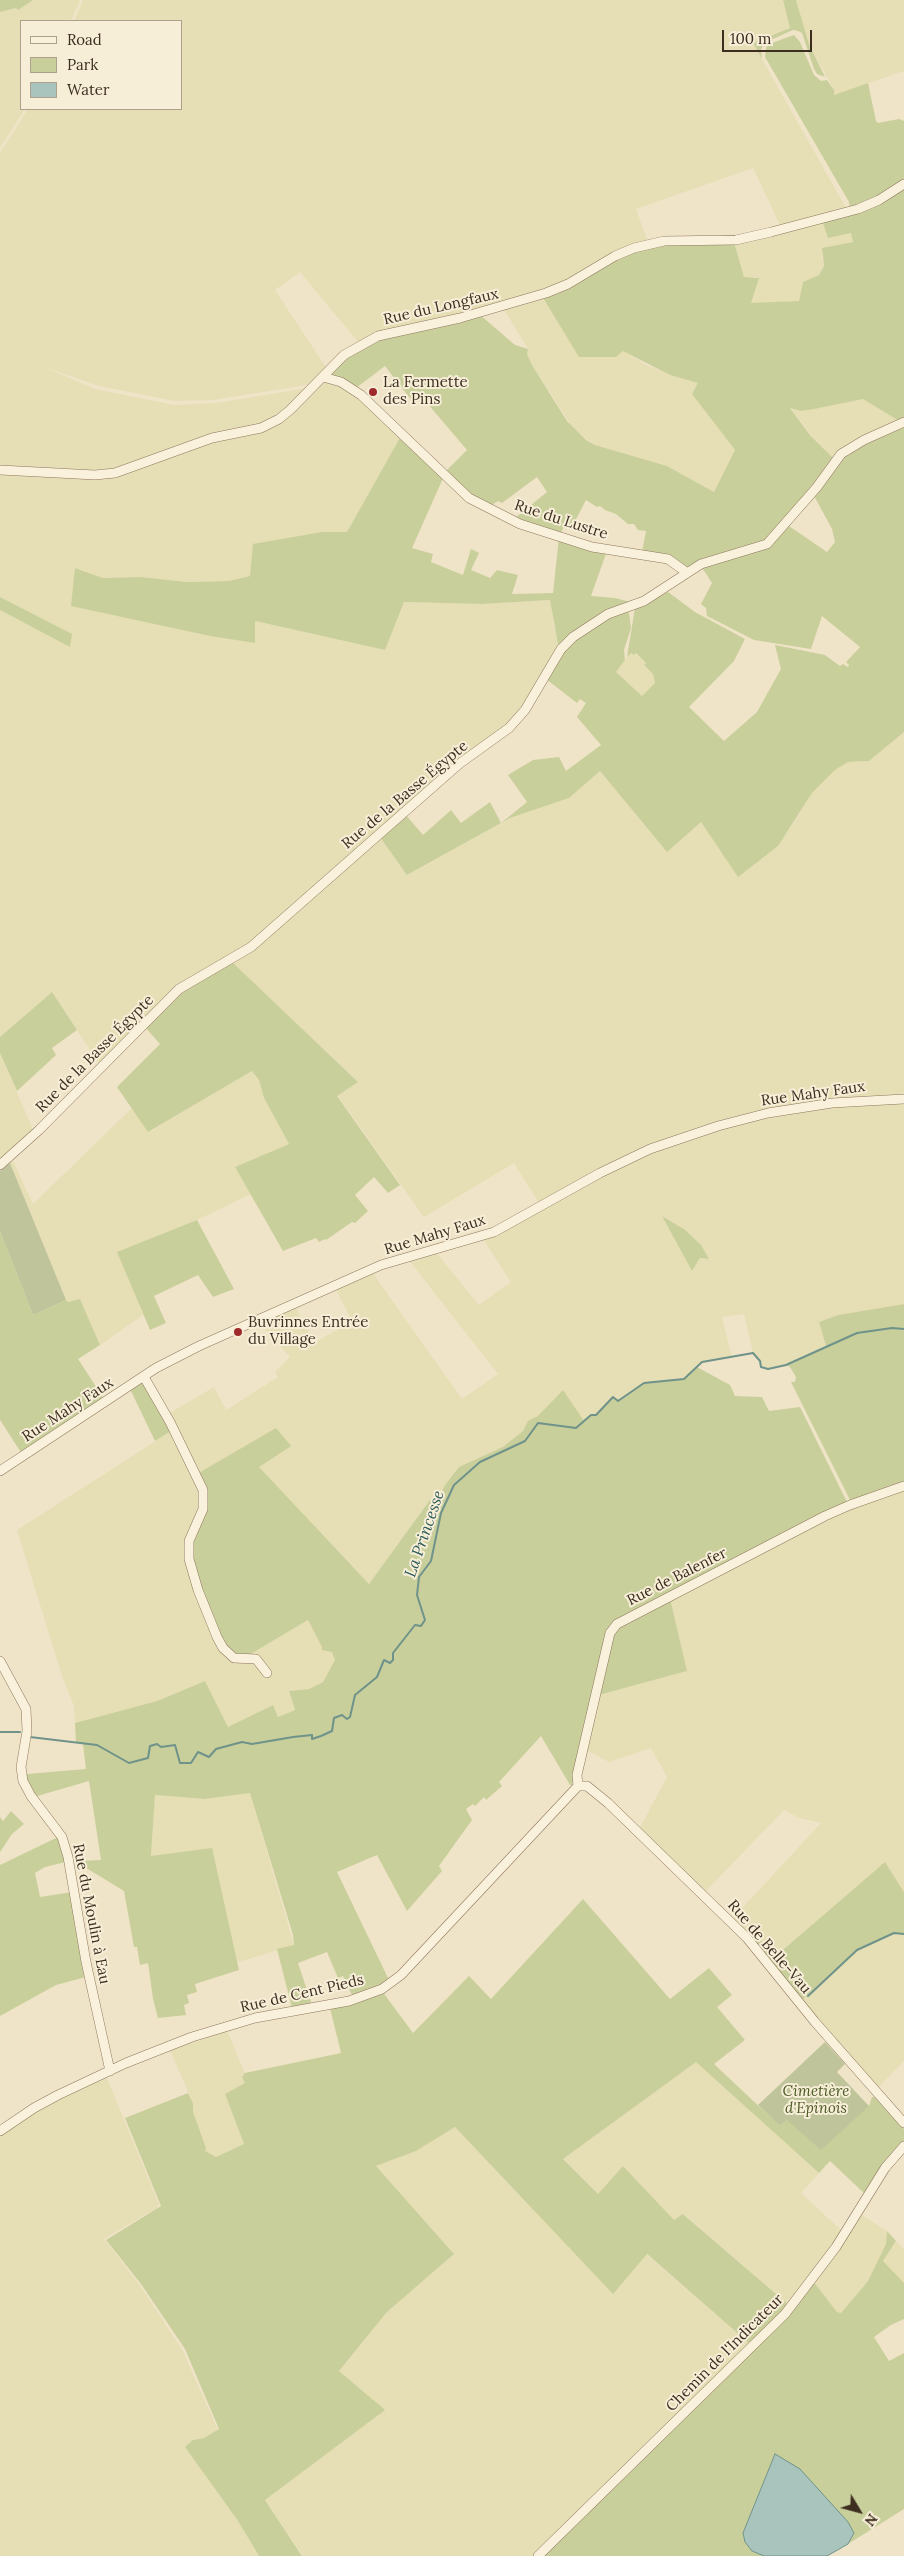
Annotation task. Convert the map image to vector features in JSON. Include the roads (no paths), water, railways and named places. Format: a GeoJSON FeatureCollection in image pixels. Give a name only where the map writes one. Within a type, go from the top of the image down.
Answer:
{"type":"FeatureCollection","features":[{"type":"Feature","properties":{"kind":"street","name":"Rue du Longfaux"},"geometry":{"type":"LineString","coordinates":[[0,470],[95,475],[125,470],[212,438],[267,426],[290,410],[344,355],[371,339],[524,301],[568,284],[615,256],[634,248],[664,241],[736,240],[771,232],[858,209],[879,200],[904,184]]}},
{"type":"Feature","properties":{"kind":"street","name":"Rue du Lustre"},"geometry":{"type":"LineString","coordinates":[[322,376],[341,382],[361,395],[469,498],[520,524],[592,546],[668,559],[686,572]]}},
{"type":"Feature","properties":{"kind":"street","name":"Rue de la Basse Égypte"},"geometry":{"type":"LineString","coordinates":[[0,1165],[39,1130],[180,989],[251,947],[459,764],[509,728],[526,710],[556,655],[572,637],[608,614],[644,602],[686,572],[708,561],[767,544],[817,487],[841,454],[864,440],[904,422]]}},
{"type":"Feature","properties":{"kind":"street","name":"Rue Mahy Faux"},"geometry":{"type":"LineString","coordinates":[[0,1471],[144,1377],[198,1346],[381,1265],[494,1232],[625,1160],[672,1140],[745,1118],[795,1108],[849,1101],[904,1099]]}},
{"type":"Feature","properties":{"kind":"street"},"geometry":{"type":"LineString","coordinates":[[144,1377],[175,1430],[203,1490],[203,1509],[191,1534],[188,1549],[192,1572],[217,1637],[223,1648],[234,1658],[243,1660],[256,1659],[267,1673]]}},
{"type":"Feature","properties":{"kind":"street","name":"Rue de Balenfer"},"geometry":{"type":"LineString","coordinates":[[578,1786],[577,1775],[610,1633],[617,1624],[825,1516],[850,1504],[904,1486]]}},
{"type":"Feature","properties":{"kind":"street","name":"Rue du Moulin à Eau"},"geometry":{"type":"LineString","coordinates":[[0,1661],[26,1709],[27,1731],[21,1768],[23,1782],[31,1796],[62,1837],[68,1857],[88,1971],[110,2071]]}},
{"type":"Feature","properties":{"kind":"street","name":"Rue de Cent Pieds"},"geometry":{"type":"LineString","coordinates":[[0,2130],[34,2108],[110,2071],[172,2044],[223,2026],[328,2006],[382,1989],[401,1975],[578,1786]]}},
{"type":"Feature","properties":{"kind":"street","name":"Rue de Belle-Vau"},"geometry":{"type":"LineString","coordinates":[[578,1786],[587,1786],[608,1803],[747,1938],[815,2022],[904,2123]]}},
{"type":"Feature","properties":{"kind":"street","name":"Chemin de l'Indicateur"},"geometry":{"type":"LineString","coordinates":[[538,2556],[785,2314],[840,2240],[885,2168],[904,2146]]}},
{"type":"Feature","properties":{"kind":"water"},"geometry":{"type":"Polygon","coordinates":[[[775,2454],[800,2469],[848,2522],[854,2533],[848,2544],[827,2556],[764,2556],[752,2551],[745,2542],[743,2533],[775,2454]]]}},
{"type":"Feature","properties":{"kind":"waterway","name":"La Princesse"},"geometry":{"type":"LineString","coordinates":[[30,1737],[97,1745],[129,1763],[148,1758],[150,1746],[157,1744],[161,1747],[175,1745],[180,1763],[191,1763],[198,1752],[209,1757],[216,1749],[242,1742],[252,1744],[312,1735],[312,1739],[332,1731],[334,1718],[342,1715],[347,1719],[350,1717],[355,1695],[377,1677],[384,1660],[390,1663],[393,1660],[393,1653],[415,1625],[421,1626],[425,1620],[417,1595],[419,1577],[431,1561],[441,1513],[454,1485],[480,1462],[525,1441],[538,1423],[576,1428],[591,1415],[596,1415],[613,1397],[618,1401],[644,1383],[684,1379],[702,1362],[753,1353],[760,1361],[761,1367],[768,1369],[786,1365],[857,1333],[892,1328],[904,1329]]}},
{"type":"Feature","properties":{"kind":"waterway","name":"La Princesse"},"geometry":{"type":"LineString","coordinates":[[0,1732],[20,1732]]}},
{"type":"Feature","properties":{"kind":"waterway"},"geometry":{"type":"LineString","coordinates":[[808,1996],[857,1950],[894,1933],[904,1934]]}},
{"type":"Feature","properties":{"kind":"place","name":"La Fermette des Pins"},"geometry":{"type":"Point","coordinates":[373,392]}},
{"type":"Feature","properties":{"kind":"place","name":"Buvrinnes Entrée du Village"},"geometry":{"type":"Point","coordinates":[238,1332]}},
{"type":"Feature","properties":{"kind":"park label","name":"Cimetière d'Epinois"},"geometry":{"type":"Point","coordinates":[816,2100]}}]}
